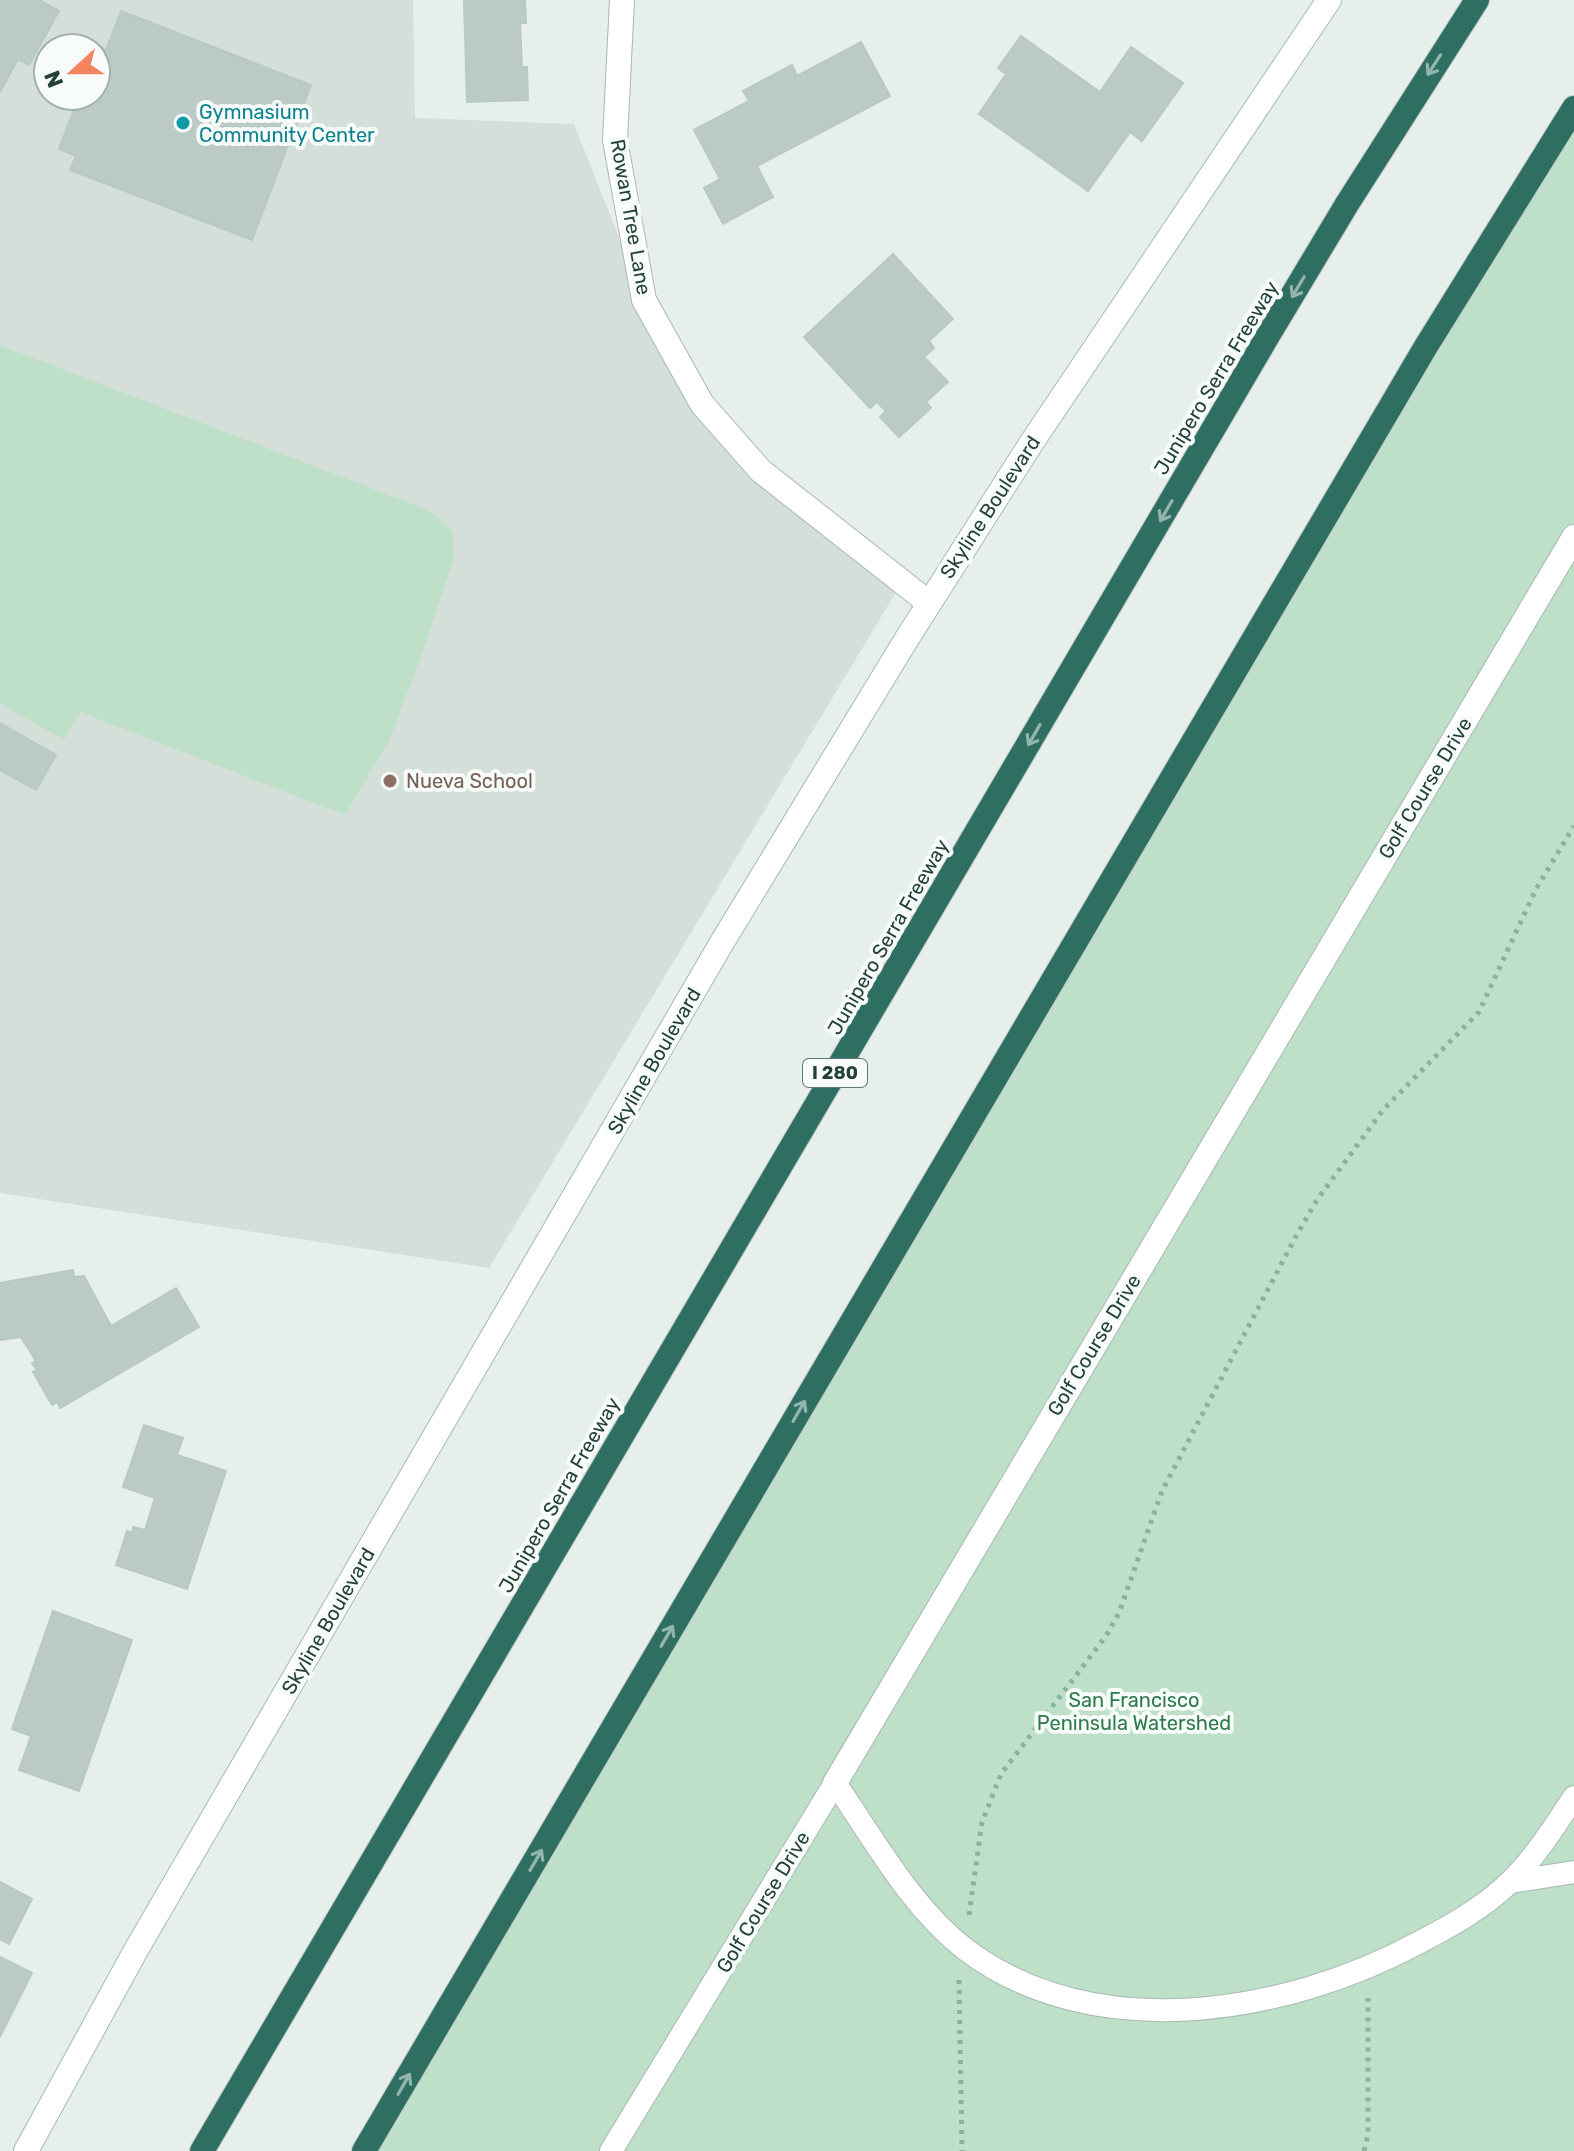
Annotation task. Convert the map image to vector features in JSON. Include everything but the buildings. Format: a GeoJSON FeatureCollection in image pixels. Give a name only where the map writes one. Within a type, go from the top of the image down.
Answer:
{"type":"FeatureCollection","features":[{"type":"Feature","properties":{"kind":"highway","name":"Junipero Serra Freeway"},"geometry":{"type":"LineString","coordinates":[[202,2151],[1266,339],[1361,181],[1477,0]]}},
{"type":"Feature","properties":{"kind":"highway"},"geometry":{"type":"LineString","coordinates":[[364,2151],[1425,348],[1574,108]]}},
{"type":"Feature","properties":{"kind":"main road","name":"Rowan Tree Lane"},"geometry":{"type":"LineString","coordinates":[[622,0],[615,140],[644,300],[702,404],[761,471],[929,603]]}},
{"type":"Feature","properties":{"kind":"main road","name":"Skyline Boulevard"},"geometry":{"type":"LineString","coordinates":[[26,2151],[136,1950],[673,1027],[929,603],[1129,293],[1329,0]]}},
{"type":"Feature","properties":{"kind":"main road","name":"Golf Course Drive"},"geometry":{"type":"LineString","coordinates":[[835,1783],[1574,537]]}},
{"type":"Feature","properties":{"kind":"lane"},"geometry":{"type":"LineString","coordinates":[[835,1783],[925,1910],[965,1949],[999,1970],[1049,1991],[1143,2008],[1241,2005],[1307,1991],[1368,1969],[1446,1927],[1510,1882],[1574,1797]]}},
{"type":"Feature","properties":{"kind":"lane","name":"Golf Course Drive"},"geometry":{"type":"LineString","coordinates":[[611,2151],[835,1783]]}},
{"type":"Feature","properties":{"kind":"lane"},"geometry":{"type":"LineString","coordinates":[[1510,1882],[1574,1872]]}},
{"type":"Feature","properties":{"kind":"path"},"geometry":{"type":"LineString","coordinates":[[962,2151],[958,2001],[982,1822],[1001,1774],[1106,1636],[1119,1613],[1162,1491],[1317,1200],[1383,1110],[1479,1012],[1536,889],[1574,826]]}},
{"type":"Feature","properties":{"kind":"path"},"geometry":{"type":"LineString","coordinates":[[1364,2151],[1368,2135],[1368,1969]]}},
{"type":"Feature","properties":{"kind":"shaded area","name":"Nueva School"},"geometry":{"type":"Polygon","coordinates":[[[0,0],[413,0],[415,118],[574,124],[644,300],[702,404],[901,584],[489,1268],[0,1193],[0,0]]]}},
{"type":"Feature","properties":{"kind":"green space","name":"San Francisco Peninsula Watershed"},"geometry":{"type":"Polygon","coordinates":[[[1574,108],[1574,2151],[364,2151],[1574,108]]]}},
{"type":"Feature","properties":{"kind":"green space"},"geometry":{"type":"Polygon","coordinates":[[[0,345],[428,510],[453,531],[454,558],[389,741],[345,815],[80,712],[64,740],[0,704],[0,345]]]}},
{"type":"Feature","properties":{"kind":"place","name":"Gymnasium Community Center"},"geometry":{"type":"Point","coordinates":[183,123]}},
{"type":"Feature","properties":{"kind":"place","name":"Nueva School"},"geometry":{"type":"Point","coordinates":[390,781]}}]}
